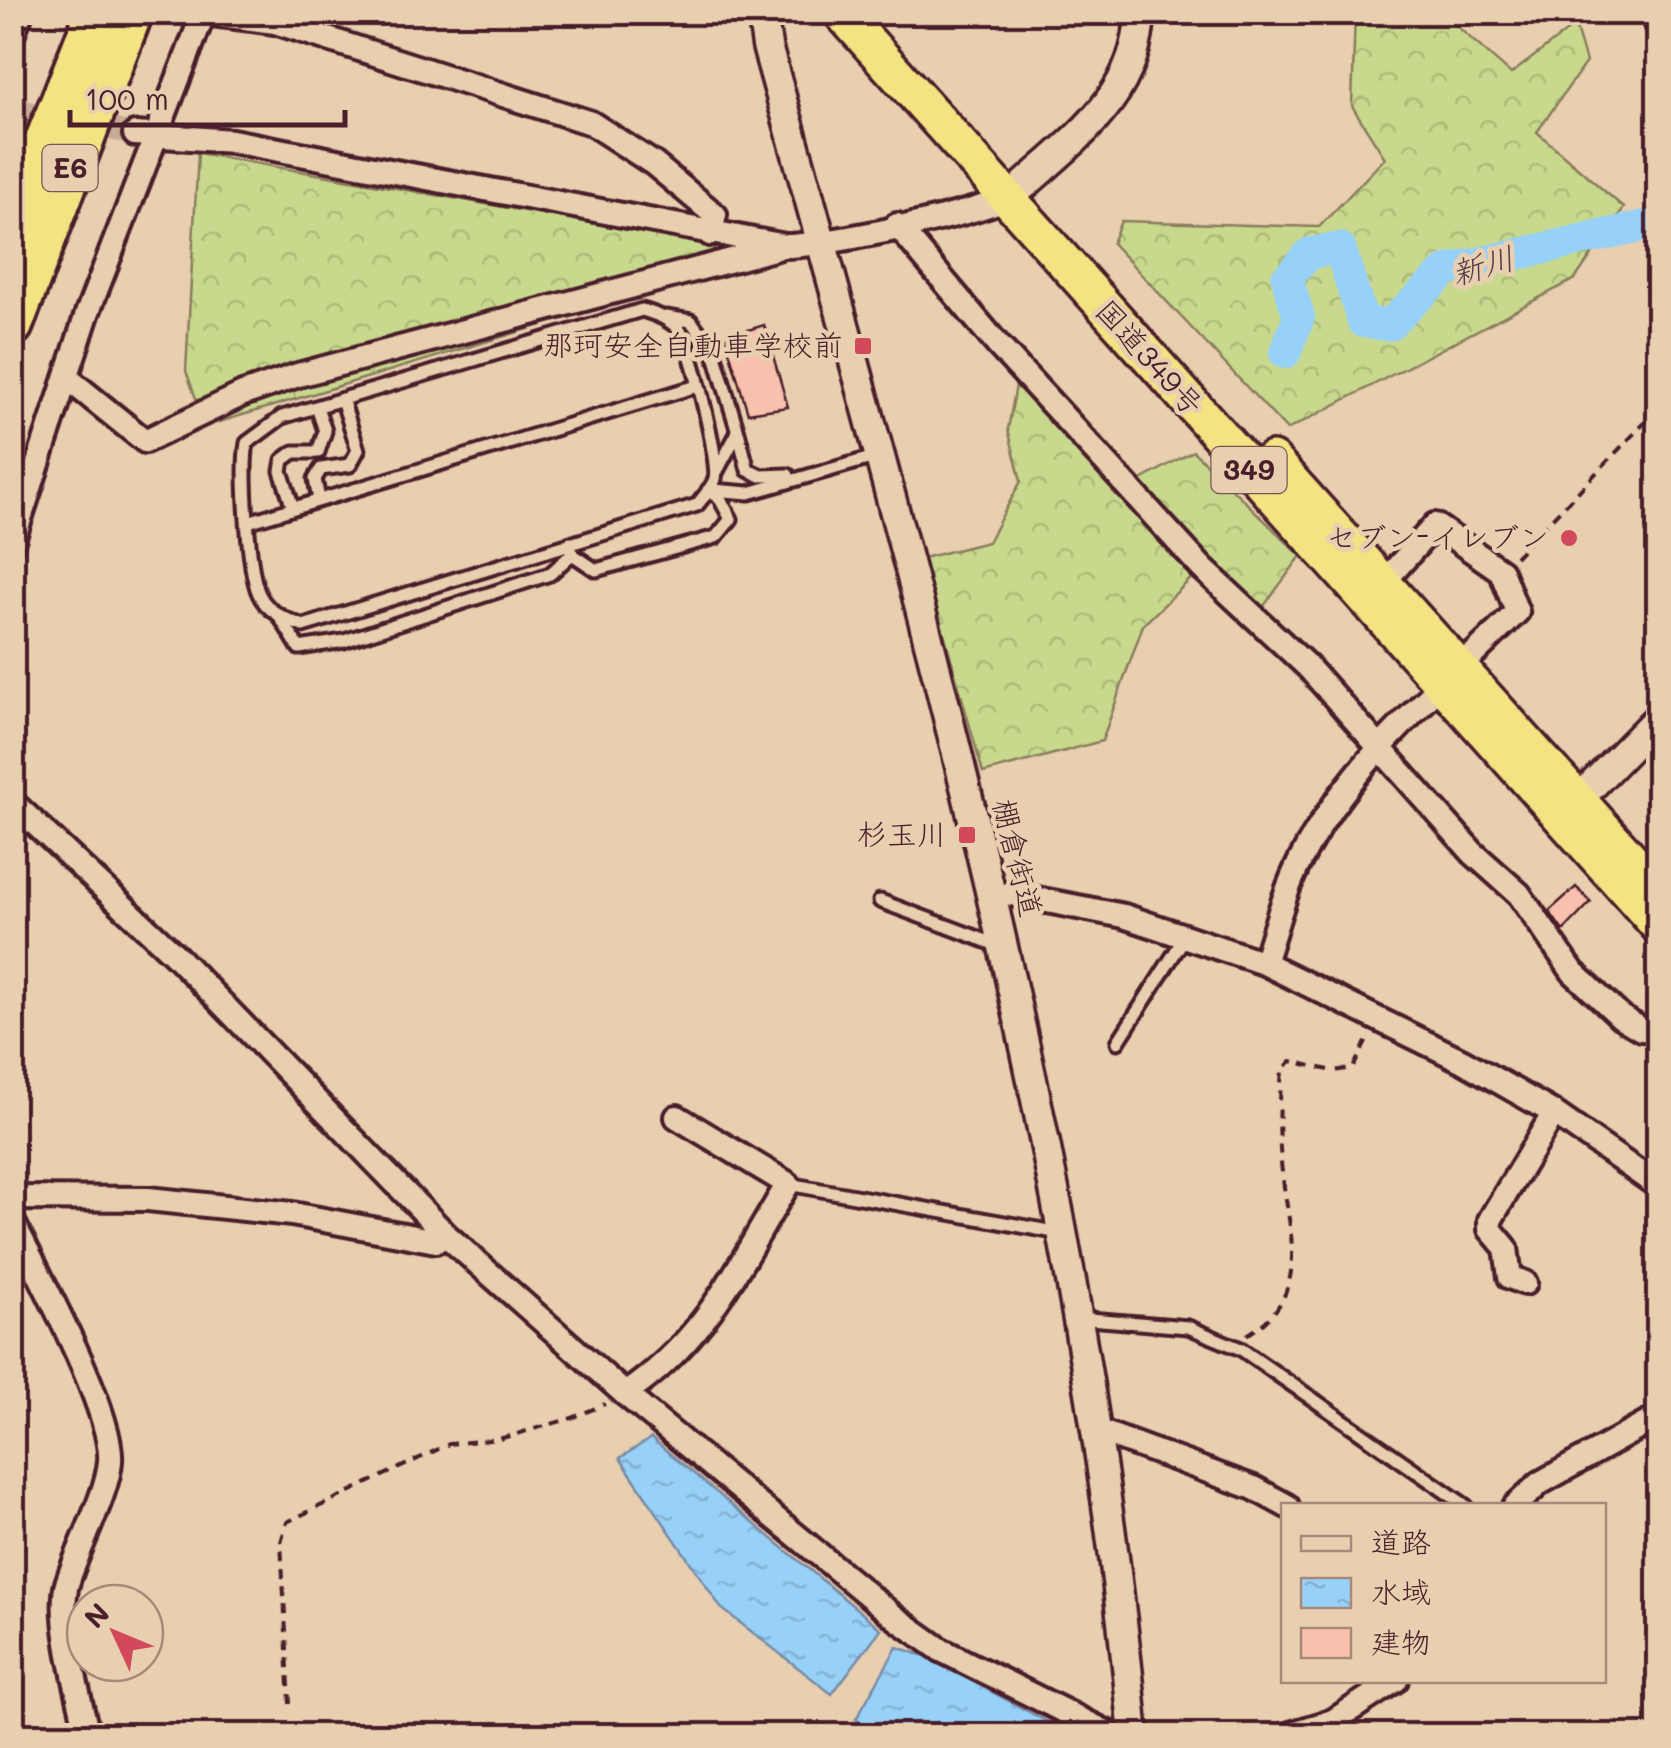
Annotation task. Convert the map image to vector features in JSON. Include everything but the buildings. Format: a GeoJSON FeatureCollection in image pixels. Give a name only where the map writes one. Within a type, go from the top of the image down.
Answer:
{"type":"FeatureCollection","features":[{"type":"Feature","properties":{"kind":"highway","name":"E6"},"geometry":{"type":"LineString","coordinates":[[12,226],[96,12]]}},
{"type":"Feature","properties":{"kind":"highway","name":"E6"},"geometry":{"type":"LineString","coordinates":[[12,325],[132,12]]}},
{"type":"Feature","properties":{"kind":"highway","name":"国道349号"},"geometry":{"type":"LineString","coordinates":[[841,12],[1016,192],[1383,583],[1450,675]]}},
{"type":"Feature","properties":{"kind":"highway","name":"国道349号"},"geometry":{"type":"LineString","coordinates":[[871,12],[1016,192],[1571,808],[1658,890]]}},
{"type":"Feature","properties":{"kind":"highway","name":"国道349号"},"geometry":{"type":"LineString","coordinates":[[1571,808],[1658,925]]}},
{"type":"Feature","properties":{"kind":"street"},"geometry":{"type":"LineString","coordinates":[[12,35],[21,12]]}},
{"type":"Feature","properties":{"kind":"street","name":"棚倉街道"},"geometry":{"type":"LineString","coordinates":[[762,12],[767,46],[994,896],[1042,1112],[1122,1606],[1134,1736]]}},
{"type":"Feature","properties":{"kind":"street"},"geometry":{"type":"LineString","coordinates":[[67,378],[145,441],[243,394],[298,375],[785,246],[822,244],[981,210],[1016,192],[1100,117],[1118,95],[1131,66],[1140,12]]}},
{"type":"Feature","properties":{"kind":"street"},"geometry":{"type":"LineString","coordinates":[[12,542],[123,216],[160,135],[204,13],[275,22],[591,124],[654,164],[714,215],[710,234]]}},
{"type":"Feature","properties":{"kind":"street"},"geometry":{"type":"LineString","coordinates":[[135,134],[232,141],[785,246]]}},
{"type":"Feature","properties":{"kind":"street"},"geometry":{"type":"LineString","coordinates":[[897,225],[997,344],[1202,568],[1308,667],[1473,853],[1519,894],[1544,937],[1573,972],[1621,1016],[1642,1030],[1658,1030]]}},
{"type":"Feature","properties":{"kind":"street"},"geometry":{"type":"LineString","coordinates":[[1264,963],[1298,864],[1379,745],[1517,612],[1501,571],[1435,525],[1383,583]]}},
{"type":"Feature","properties":{"kind":"street"},"geometry":{"type":"LineString","coordinates":[[1571,808],[1658,718]]}},
{"type":"Feature","properties":{"kind":"street"},"geometry":{"type":"LineString","coordinates":[[12,802],[175,955],[446,1235],[626,1394],[896,1618],[941,1650],[1114,1736]]}},
{"type":"Feature","properties":{"kind":"street"},"geometry":{"type":"LineString","coordinates":[[994,896],[1011,894],[1124,916],[1264,963],[1375,1017],[1554,1113],[1658,1186]]}},
{"type":"Feature","properties":{"kind":"street"},"geometry":{"type":"LineString","coordinates":[[1525,1283],[1510,1277],[1506,1248],[1490,1228],[1490,1220],[1554,1113]]}},
{"type":"Feature","properties":{"kind":"street"},"geometry":{"type":"LineString","coordinates":[[626,1394],[668,1365],[704,1324],[788,1184],[677,1118]]}},
{"type":"Feature","properties":{"kind":"street"},"geometry":{"type":"LineString","coordinates":[[12,1198],[148,1199],[292,1214],[436,1241],[446,1235]]}},
{"type":"Feature","properties":{"kind":"street"},"geometry":{"type":"LineString","coordinates":[[12,1220],[78,1358],[102,1419],[110,1461],[65,1590],[70,1654],[88,1736]]}},
{"type":"Feature","properties":{"kind":"street"},"geometry":{"type":"LineString","coordinates":[[1518,1503],[1540,1484],[1658,1417]]}},
{"type":"Feature","properties":{"kind":"street"},"geometry":{"type":"LineString","coordinates":[[1096,1437],[1107,1434],[1254,1488],[1282,1503]]}},
{"type":"Feature","properties":{"kind":"street"},"geometry":{"type":"LineString","coordinates":[[1283,1736],[1333,1721],[1391,1683]]}},
{"type":"Feature","properties":{"kind":"lane"},"geometry":{"type":"LineString","coordinates":[[571,548],[550,574],[344,641],[299,648],[259,594],[241,471],[246,443],[282,418],[316,406],[642,310],[692,322],[714,352],[748,470],[761,476],[799,475]]}},
{"type":"Feature","properties":{"kind":"lane"},"geometry":{"type":"LineString","coordinates":[[662,316],[682,332],[718,462],[716,474]]}},
{"type":"Feature","properties":{"kind":"lane"},"geometry":{"type":"LineString","coordinates":[[248,522],[697,386]]}},
{"type":"Feature","properties":{"kind":"lane"},"geometry":{"type":"LineString","coordinates":[[319,500],[315,479],[321,468],[350,464],[358,450],[342,399]]}},
{"type":"Feature","properties":{"kind":"lane"},"geometry":{"type":"LineString","coordinates":[[294,508],[281,471],[283,460],[294,452],[318,452],[325,432],[316,406]]}},
{"type":"Feature","properties":{"kind":"lane"},"geometry":{"type":"LineString","coordinates":[[280,618],[304,626],[571,548],[697,505],[738,432]]}},
{"type":"Feature","properties":{"kind":"lane"},"geometry":{"type":"LineString","coordinates":[[708,490],[748,493],[799,475],[878,456]]}},
{"type":"Feature","properties":{"kind":"lane"},"geometry":{"type":"LineString","coordinates":[[571,548],[596,570],[716,537],[731,519],[719,497],[708,490]]}},
{"type":"Feature","properties":{"kind":"lane"},"geometry":{"type":"LineString","coordinates":[[880,900],[1006,948]]}},
{"type":"Feature","properties":{"kind":"lane"},"geometry":{"type":"LineString","coordinates":[[1118,1042],[1185,937]]}},
{"type":"Feature","properties":{"kind":"lane"},"geometry":{"type":"LineString","coordinates":[[788,1184],[1063,1234]]}},
{"type":"Feature","properties":{"kind":"lane"},"geometry":{"type":"LineString","coordinates":[[1078,1318],[1188,1327],[1223,1342],[1370,1435],[1462,1503]]}},
{"type":"Feature","properties":{"kind":"path"},"geometry":{"type":"LineString","coordinates":[[711,12],[767,46]]}},
{"type":"Feature","properties":{"kind":"path"},"geometry":{"type":"LineString","coordinates":[[1631,12],[1658,44]]}},
{"type":"Feature","properties":{"kind":"path"},"geometry":{"type":"LineString","coordinates":[[1501,571],[1658,409]]}},
{"type":"Feature","properties":{"kind":"path"},"geometry":{"type":"LineString","coordinates":[[1223,1342],[1251,1334],[1276,1306],[1294,1270],[1295,1246],[1282,1170],[1282,1070],[1291,1061],[1333,1070],[1353,1068],[1363,1056],[1375,1017]]}},
{"type":"Feature","properties":{"kind":"path"},"geometry":{"type":"LineString","coordinates":[[290,1704],[281,1542],[288,1522],[449,1444],[498,1438],[572,1418],[626,1394]]}},
{"type":"Feature","properties":{"kind":"green space"},"geometry":{"type":"Polygon","coordinates":[[[1355,13],[1442,13],[1511,74],[1575,25],[1586,62],[1537,132],[1624,208],[1575,279],[1287,430],[1112,243],[1121,221],[1319,227],[1385,158],[1352,106],[1355,13]]]}},
{"type":"Feature","properties":{"kind":"green space"},"geometry":{"type":"Polygon","coordinates":[[[198,153],[739,249],[748,263],[206,426],[186,371],[198,153]]]}},
{"type":"Feature","properties":{"kind":"green space"},"geometry":{"type":"Polygon","coordinates":[[[1017,380],[1122,491],[1193,451],[1301,556],[1261,610],[1207,563],[1143,625],[1102,741],[983,773],[923,558],[988,542],[1021,481],[1008,429],[1017,380]]]}},
{"type":"Feature","properties":{"kind":"water"},"geometry":{"type":"Polygon","coordinates":[[[651,1438],[881,1629],[832,1694],[721,1608],[620,1458],[651,1438]]]}},
{"type":"Feature","properties":{"kind":"water"},"geometry":{"type":"Polygon","coordinates":[[[897,1647],[925,1656],[1072,1735],[884,1735],[856,1719],[897,1647]]]}},
{"type":"Feature","properties":{"kind":"waterway","name":"新川"},"geometry":{"type":"LineString","coordinates":[[1285,353],[1299,317],[1287,278],[1310,253],[1340,248],[1363,322],[1389,325],[1447,270],[1658,223]]}},
{"type":"Feature","properties":{"kind":"tunnel"},"geometry":{"type":"LineString","coordinates":[[12,109],[135,134]]}},
{"type":"Feature","properties":{"kind":"place","name":"那珂安全自動車学校前"},"geometry":{"type":"Point","coordinates":[863,346]}},
{"type":"Feature","properties":{"kind":"place","name":"セブン-イレブン"},"geometry":{"type":"Point","coordinates":[1569,538]}},
{"type":"Feature","properties":{"kind":"place","name":"杉玉川"},"geometry":{"type":"Point","coordinates":[967,835]}}]}
